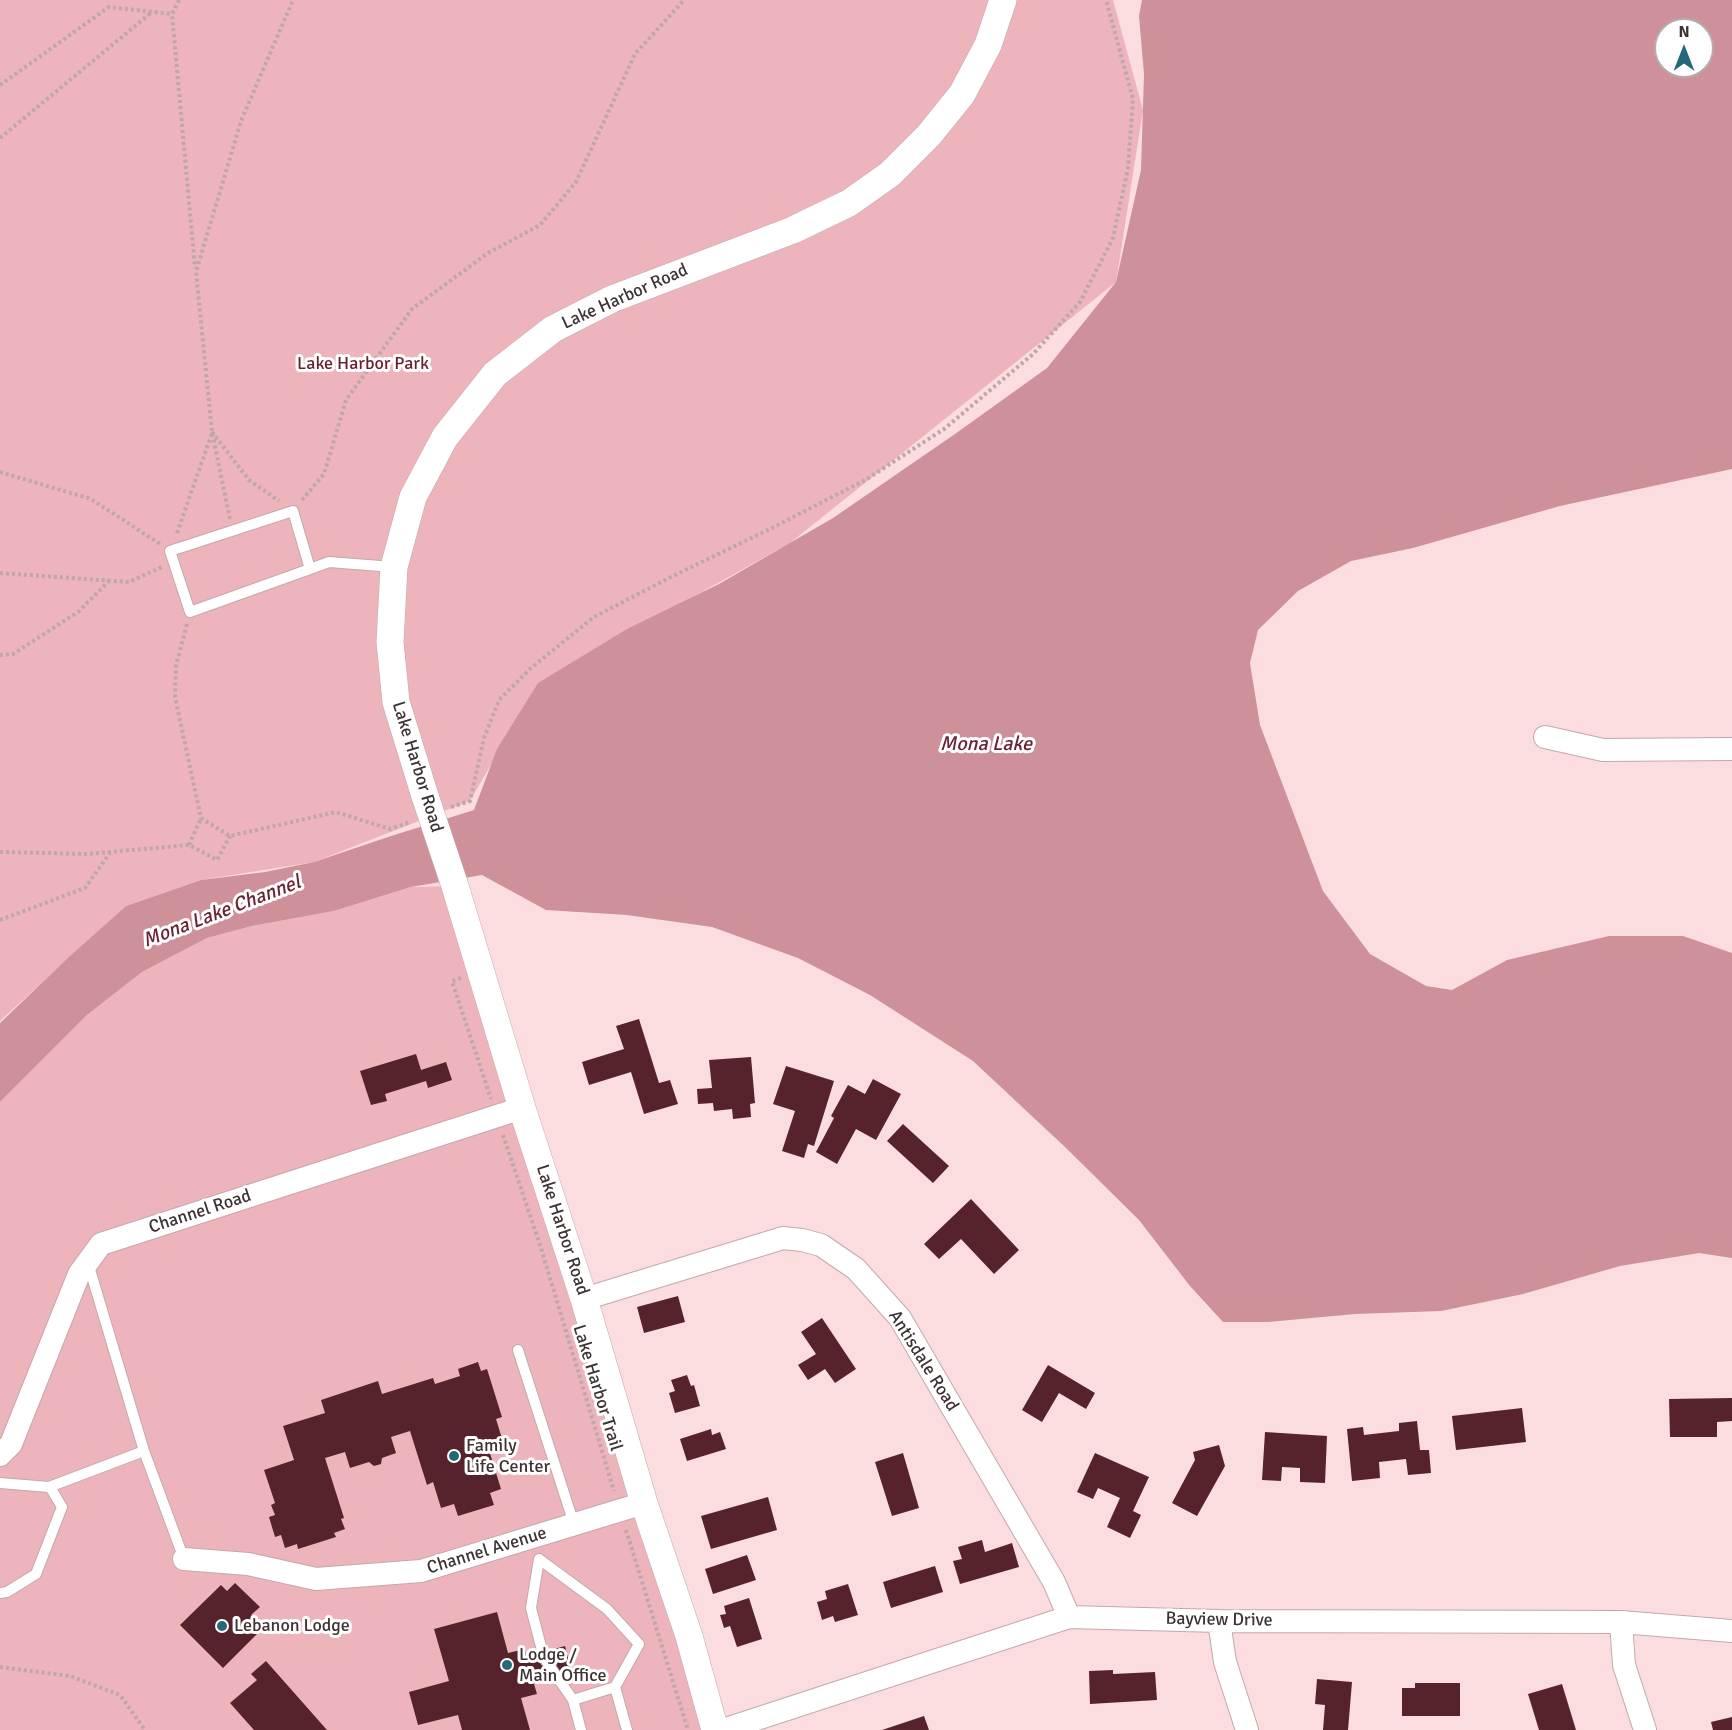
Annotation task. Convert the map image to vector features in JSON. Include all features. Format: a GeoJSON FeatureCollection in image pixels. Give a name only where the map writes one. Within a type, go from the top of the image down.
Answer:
{"type":"FeatureCollection","features":[{"type":"Feature","properties":{"kind":"street","name":"Lake Harbor Road"},"geometry":{"type":"LineString","coordinates":[[715,1730],[688,1636],[632,1507],[584,1299],[522,1108],[455,886],[422,807],[396,702],[390,642],[394,567],[413,497],[445,437],[495,374],[553,329],[612,299],[793,230],[849,203],[890,174],[929,135],[962,94],[988,45],[1003,0]]}},
{"type":"Feature","properties":{"kind":"street"},"geometry":{"type":"LineString","coordinates":[[1545,737],[1603,750],[1732,749]]}},
{"type":"Feature","properties":{"kind":"street","name":"Channel Road"},"geometry":{"type":"LineString","coordinates":[[0,1455],[10,1444],[79,1274],[101,1244],[522,1108]]}},
{"type":"Feature","properties":{"kind":"street","name":"Antisdale Road"},"geometry":{"type":"LineString","coordinates":[[584,1299],[783,1238],[821,1245],[856,1269],[900,1318],[1054,1582],[1069,1617]]}},
{"type":"Feature","properties":{"kind":"street","name":"Channel Avenue"},"geometry":{"type":"LineString","coordinates":[[184,1559],[248,1564],[316,1579],[421,1571],[536,1548],[574,1524],[632,1507]]}},
{"type":"Feature","properties":{"kind":"street","name":"Bayview Drive"},"geometry":{"type":"LineString","coordinates":[[723,1730],[1069,1617],[1219,1621],[1621,1622],[1732,1631]]}},
{"type":"Feature","properties":{"kind":"street"},"geometry":{"type":"LineString","coordinates":[[1219,1621],[1225,1662],[1246,1730]]}},
{"type":"Feature","properties":{"kind":"street"},"geometry":{"type":"LineString","coordinates":[[1621,1622],[1624,1665],[1645,1730]]}},
{"type":"Feature","properties":{"kind":"lane"},"geometry":{"type":"LineString","coordinates":[[310,569],[293,511],[232,531],[172,556],[190,612],[310,569],[329,562],[394,567]]}},
{"type":"Feature","properties":{"kind":"lane"},"geometry":{"type":"LineString","coordinates":[[88,1262],[144,1451],[184,1559]]}},
{"type":"Feature","properties":{"kind":"lane"},"geometry":{"type":"LineString","coordinates":[[518,1350],[574,1524]]}},
{"type":"Feature","properties":{"kind":"lane"},"geometry":{"type":"LineString","coordinates":[[0,1483],[50,1487],[144,1451]]}},
{"type":"Feature","properties":{"kind":"lane"},"geometry":{"type":"LineString","coordinates":[[0,1593],[7,1592],[36,1574],[62,1507],[50,1487]]}},
{"type":"Feature","properties":{"kind":"lane"},"geometry":{"type":"LineString","coordinates":[[536,1548],[607,1609],[639,1644],[615,1688],[627,1730]]}},
{"type":"Feature","properties":{"kind":"lane"},"geometry":{"type":"LineString","coordinates":[[536,1548],[531,1608],[544,1658],[573,1700],[581,1730]]}},
{"type":"Feature","properties":{"kind":"lane"},"geometry":{"type":"LineString","coordinates":[[573,1700],[615,1688]]}},
{"type":"Feature","properties":{"kind":"path"},"geometry":{"type":"LineString","coordinates":[[179,0],[172,14],[196,272],[212,432],[232,531]]}},
{"type":"Feature","properties":{"kind":"path"},"geometry":{"type":"LineString","coordinates":[[196,272],[241,121],[293,0]]}},
{"type":"Feature","properties":{"kind":"path"},"geometry":{"type":"LineString","coordinates":[[212,432],[249,480],[293,511],[324,474],[345,400],[412,309],[488,253],[540,225],[576,182],[635,54],[684,0]]}},
{"type":"Feature","properties":{"kind":"path"},"geometry":{"type":"LineString","coordinates":[[450,808],[470,801],[484,738],[498,700],[531,668],[594,617],[867,479],[944,429],[1033,354],[1080,302],[1113,238],[1128,168],[1133,99],[1106,0]]}},
{"type":"Feature","properties":{"kind":"path"},"geometry":{"type":"LineString","coordinates":[[0,85],[109,7],[172,14]]}},
{"type":"Feature","properties":{"kind":"path"},"geometry":{"type":"LineString","coordinates":[[0,138],[152,12]]}},
{"type":"Feature","properties":{"kind":"path"},"geometry":{"type":"LineString","coordinates":[[0,573],[129,582],[172,556],[212,432]]}},
{"type":"Feature","properties":{"kind":"path"},"geometry":{"type":"LineString","coordinates":[[0,472],[91,499],[172,556]]}},
{"type":"Feature","properties":{"kind":"path"},"geometry":{"type":"LineString","coordinates":[[0,655],[13,654],[78,612],[110,581]]}},
{"type":"Feature","properties":{"kind":"path"},"geometry":{"type":"LineString","coordinates":[[189,845],[201,818],[175,697],[176,665],[190,612]]}},
{"type":"Feature","properties":{"kind":"path"},"geometry":{"type":"LineString","coordinates":[[201,818],[230,836],[336,812],[390,829],[422,807]]}},
{"type":"Feature","properties":{"kind":"path"},"geometry":{"type":"LineString","coordinates":[[0,852],[87,854],[189,845],[217,860],[230,836]]}},
{"type":"Feature","properties":{"kind":"path"},"geometry":{"type":"LineString","coordinates":[[0,920],[85,888],[110,852]]}},
{"type":"Feature","properties":{"kind":"path","name":"Lake Harbor Trail"},"geometry":{"type":"LineString","coordinates":[[480,970],[452,981],[541,1248],[632,1507],[688,1730]]}},
{"type":"Feature","properties":{"kind":"path"},"geometry":{"type":"LineString","coordinates":[[0,1667],[70,1676],[120,1695],[145,1730]]}},
{"type":"Feature","properties":{"kind":"green space","name":"Lake Harbor Park"},"geometry":{"type":"Polygon","coordinates":[[[0,0],[1113,0],[1143,110],[1116,282],[790,543],[538,683],[470,801],[314,862],[201,880],[126,906],[0,1021],[0,0]]]}},
{"type":"Feature","properties":{"kind":"green space"},"geometry":{"type":"Polygon","coordinates":[[[455,886],[715,1730],[0,1730],[0,1102],[87,1015],[142,972],[207,938],[252,926],[334,911],[411,887],[455,886]]]}},
{"type":"Feature","properties":{"kind":"water","name":"Mona Lake"},"geometry":{"type":"Polygon","coordinates":[[[1142,0],[1732,0],[1732,469],[1560,506],[1413,548],[1351,561],[1298,591],[1258,630],[1250,663],[1260,725],[1323,891],[1370,954],[1426,986],[1452,990],[1507,960],[1609,936],[1683,936],[1732,953],[1732,1258],[1699,1253],[1620,1266],[1523,1294],[1441,1311],[1355,1314],[1268,1322],[1223,1322],[1190,1286],[1139,1220],[973,1061],[870,995],[798,958],[712,927],[627,915],[546,910],[482,875],[411,887],[334,911],[252,926],[207,938],[142,972],[87,1015],[0,1102],[0,1023],[126,906],[201,880],[265,872],[314,862],[474,810],[497,749],[538,683],[627,629],[719,584],[833,518],[1047,368],[1116,282],[1141,170],[1144,74],[1139,16],[1142,0]]]}},
{"type":"Feature","properties":{"kind":"building"},"geometry":{"type":"Polygon","coordinates":[[[639,1019],[659,1083],[670,1080],[678,1104],[644,1114],[631,1072],[589,1085],[582,1062],[624,1049],[616,1026],[639,1019]]]}},
{"type":"Feature","properties":{"kind":"building"},"geometry":{"type":"Polygon","coordinates":[[[416,1054],[421,1070],[446,1062],[452,1080],[428,1088],[426,1081],[385,1094],[387,1101],[371,1105],[360,1071],[416,1054]]]}},
{"type":"Feature","properties":{"kind":"building"},"geometry":{"type":"Polygon","coordinates":[[[751,1057],[755,1103],[750,1104],[751,1117],[733,1119],[732,1109],[714,1111],[713,1103],[698,1104],[697,1089],[712,1088],[709,1060],[751,1057]]]}},
{"type":"Feature","properties":{"kind":"building"},"geometry":{"type":"Polygon","coordinates":[[[786,1066],[834,1081],[814,1146],[808,1144],[804,1158],[782,1151],[795,1111],[773,1104],[786,1066]]]}},
{"type":"Feature","properties":{"kind":"building"},"geometry":{"type":"Polygon","coordinates":[[[873,1079],[901,1094],[876,1140],[856,1129],[837,1164],[816,1152],[834,1118],[831,1116],[848,1085],[865,1094],[873,1079]]]}},
{"type":"Feature","properties":{"kind":"building"},"geometry":{"type":"Polygon","coordinates":[[[903,1124],[949,1166],[933,1183],[887,1141],[903,1124]]]}},
{"type":"Feature","properties":{"kind":"building"},"geometry":{"type":"Polygon","coordinates":[[[971,1199],[1019,1250],[994,1274],[961,1239],[939,1259],[924,1244],[971,1199]]]}},
{"type":"Feature","properties":{"kind":"building"},"geometry":{"type":"Polygon","coordinates":[[[678,1296],[685,1322],[644,1333],[637,1307],[678,1296]]]}},
{"type":"Feature","properties":{"kind":"building"},"geometry":{"type":"Polygon","coordinates":[[[822,1318],[856,1369],[835,1383],[825,1369],[808,1380],[798,1365],[816,1354],[801,1332],[822,1318]]]}},
{"type":"Feature","properties":{"kind":"building","name":"Family Life Center"},"geometry":{"type":"Polygon","coordinates":[[[478,1362],[481,1371],[487,1369],[502,1417],[496,1419],[504,1445],[489,1450],[501,1489],[490,1493],[494,1505],[458,1516],[454,1504],[441,1508],[433,1482],[427,1485],[410,1431],[391,1437],[396,1453],[382,1458],[381,1464],[374,1466],[369,1462],[350,1468],[345,1452],[325,1458],[344,1518],[341,1519],[345,1529],[334,1533],[336,1537],[298,1549],[297,1544],[285,1548],[281,1535],[275,1537],[269,1517],[275,1515],[271,1505],[275,1503],[264,1470],[294,1460],[283,1426],[325,1413],[321,1400],[378,1381],[382,1394],[433,1378],[435,1384],[460,1376],[458,1369],[478,1362]]]}},
{"type":"Feature","properties":{"kind":"building"},"geometry":{"type":"Polygon","coordinates":[[[1048,1365],[1095,1393],[1086,1409],[1059,1393],[1042,1422],[1022,1410],[1048,1365]]]}},
{"type":"Feature","properties":{"kind":"building"},"geometry":{"type":"Polygon","coordinates":[[[687,1375],[691,1386],[694,1385],[700,1406],[675,1413],[669,1393],[675,1391],[671,1380],[687,1375]]]}},
{"type":"Feature","properties":{"kind":"building"},"geometry":{"type":"Polygon","coordinates":[[[1732,1398],[1732,1421],[1717,1422],[1717,1437],[1670,1437],[1669,1399],[1732,1398]]]}},
{"type":"Feature","properties":{"kind":"building"},"geometry":{"type":"Polygon","coordinates":[[[1522,1408],[1526,1442],[1456,1450],[1452,1416],[1522,1408]]]}},
{"type":"Feature","properties":{"kind":"building"},"geometry":{"type":"Polygon","coordinates":[[[1417,1421],[1420,1450],[1429,1450],[1431,1473],[1408,1475],[1406,1459],[1379,1462],[1380,1478],[1352,1481],[1347,1429],[1363,1427],[1364,1435],[1399,1431],[1399,1423],[1417,1421]]]}},
{"type":"Feature","properties":{"kind":"building"},"geometry":{"type":"Polygon","coordinates":[[[711,1429],[712,1435],[720,1432],[726,1449],[687,1461],[680,1439],[711,1429]]]}},
{"type":"Feature","properties":{"kind":"building"},"geometry":{"type":"Polygon","coordinates":[[[1265,1432],[1327,1436],[1325,1483],[1300,1482],[1300,1468],[1282,1467],[1281,1481],[1262,1480],[1265,1432]]]}},
{"type":"Feature","properties":{"kind":"building"},"geometry":{"type":"Polygon","coordinates":[[[1219,1445],[1225,1466],[1197,1516],[1172,1503],[1195,1460],[1193,1452],[1219,1445]]]}},
{"type":"Feature","properties":{"kind":"building"},"geometry":{"type":"Polygon","coordinates":[[[903,1453],[919,1508],[892,1516],[875,1462],[903,1453]]]}},
{"type":"Feature","properties":{"kind":"building"},"geometry":{"type":"Polygon","coordinates":[[[1095,1453],[1149,1477],[1133,1511],[1141,1515],[1130,1538],[1107,1527],[1120,1498],[1098,1488],[1093,1499],[1077,1492],[1095,1453]]]}},
{"type":"Feature","properties":{"kind":"building"},"geometry":{"type":"Polygon","coordinates":[[[768,1497],[777,1530],[711,1549],[701,1516],[768,1497]]]}},
{"type":"Feature","properties":{"kind":"building"},"geometry":{"type":"Polygon","coordinates":[[[982,1540],[985,1552],[1012,1543],[1019,1567],[960,1584],[953,1561],[962,1559],[958,1547],[982,1540]]]}},
{"type":"Feature","properties":{"kind":"building"},"geometry":{"type":"Polygon","coordinates":[[[747,1555],[756,1580],[713,1594],[705,1569],[747,1555]]]}},
{"type":"Feature","properties":{"kind":"building"},"geometry":{"type":"Polygon","coordinates":[[[935,1566],[943,1592],[891,1608],[883,1582],[935,1566]]]}},
{"type":"Feature","properties":{"kind":"building","name":"Lebanon Lodge"},"geometry":{"type":"Polygon","coordinates":[[[235,1583],[260,1607],[251,1615],[264,1627],[223,1668],[180,1625],[221,1585],[227,1591],[235,1583]]]}},
{"type":"Feature","properties":{"kind":"building"},"geometry":{"type":"Polygon","coordinates":[[[848,1584],[858,1615],[835,1622],[833,1616],[822,1620],[817,1602],[827,1599],[825,1591],[848,1584]]]}},
{"type":"Feature","properties":{"kind":"building"},"geometry":{"type":"Polygon","coordinates":[[[749,1598],[762,1639],[737,1647],[730,1626],[724,1628],[720,1615],[726,1614],[724,1606],[749,1598]]]}},
{"type":"Feature","properties":{"kind":"building","name":"Lodge / Main Office"},"geometry":{"type":"Polygon","coordinates":[[[497,1612],[508,1653],[525,1649],[527,1657],[565,1646],[572,1673],[534,1684],[537,1694],[521,1698],[530,1730],[462,1730],[458,1715],[418,1725],[409,1692],[449,1681],[434,1629],[497,1612]]]}},
{"type":"Feature","properties":{"kind":"building"},"geometry":{"type":"Polygon","coordinates":[[[266,1661],[327,1730],[254,1730],[230,1703],[257,1680],[251,1674],[266,1661]]]}},
{"type":"Feature","properties":{"kind":"building"},"geometry":{"type":"Polygon","coordinates":[[[1113,1670],[1113,1674],[1155,1672],[1157,1700],[1090,1704],[1089,1671],[1113,1670]]]}},
{"type":"Feature","properties":{"kind":"building"},"geometry":{"type":"Polygon","coordinates":[[[1317,1679],[1352,1682],[1348,1730],[1323,1730],[1325,1705],[1315,1704],[1317,1679]]]}},
{"type":"Feature","properties":{"kind":"building"},"geometry":{"type":"Polygon","coordinates":[[[1415,1683],[1460,1683],[1460,1716],[1402,1716],[1402,1688],[1415,1688],[1415,1683]]]}},
{"type":"Feature","properties":{"kind":"building"},"geometry":{"type":"Polygon","coordinates":[[[1562,1684],[1576,1730],[1539,1730],[1528,1694],[1562,1684]]]}},
{"type":"Feature","properties":{"kind":"building"},"geometry":{"type":"Polygon","coordinates":[[[924,1716],[929,1730],[882,1730],[924,1716]]]}},
{"type":"Feature","properties":{"kind":"building"},"geometry":{"type":"Polygon","coordinates":[[[1732,1717],[1732,1730],[1713,1730],[1711,1722],[1732,1717]]]}},
{"type":"Feature","properties":{"kind":"place","name":"Family Life Center"},"geometry":{"type":"Point","coordinates":[454,1456]}},
{"type":"Feature","properties":{"kind":"place","name":"Lebanon Lodge"},"geometry":{"type":"Point","coordinates":[222,1626]}},
{"type":"Feature","properties":{"kind":"place","name":"Lodge / Main Office"},"geometry":{"type":"Point","coordinates":[507,1665]}},
{"type":"Feature","properties":{"kind":"water label","name":"Mona Lake Channel"},"geometry":{"type":"Point","coordinates":[222,912]}}]}
